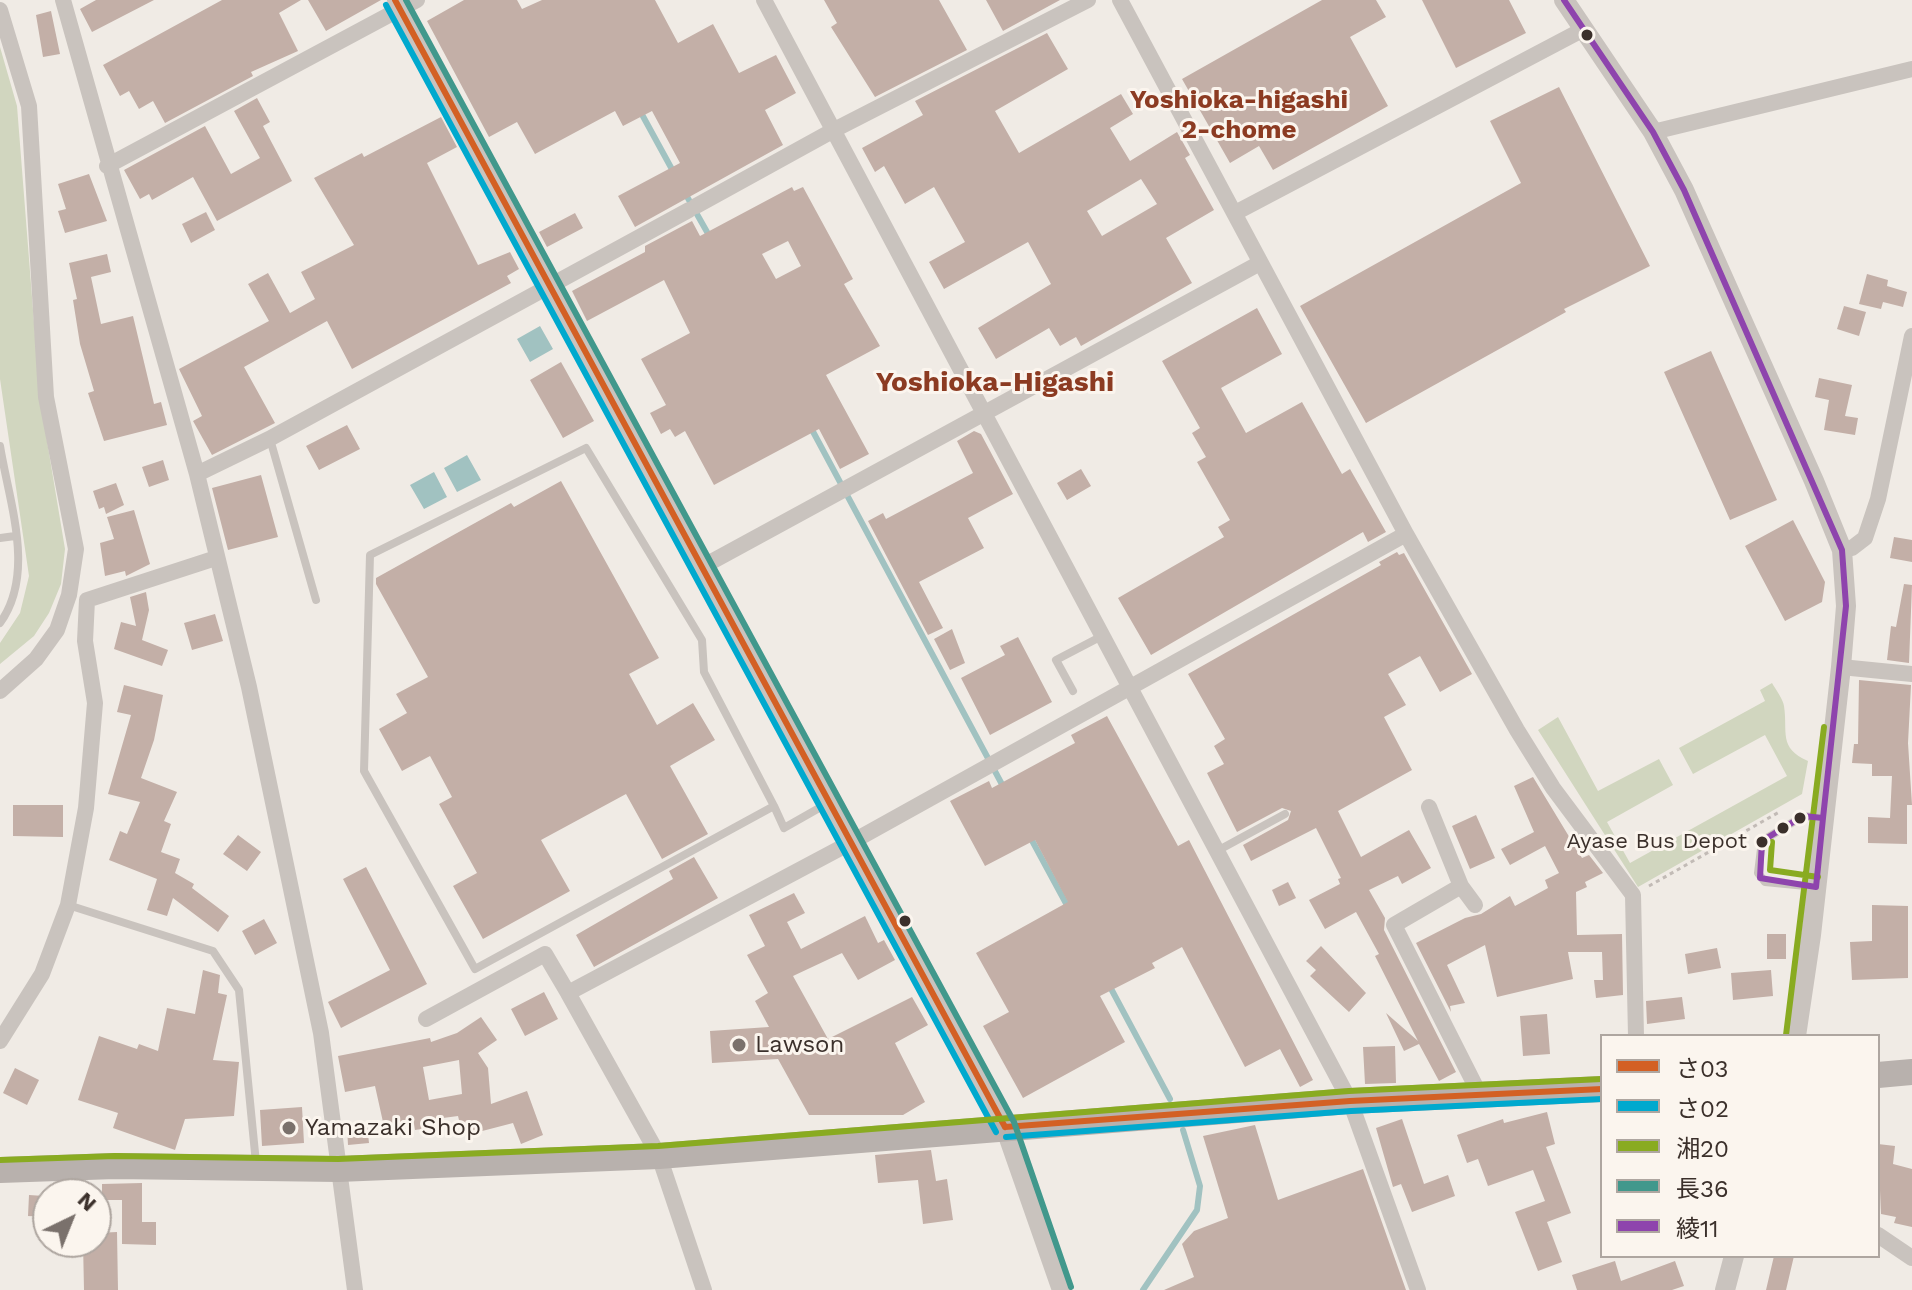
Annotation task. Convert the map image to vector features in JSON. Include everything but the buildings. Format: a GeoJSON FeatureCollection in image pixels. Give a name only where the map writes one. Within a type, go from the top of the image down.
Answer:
{"type":"FeatureCollection","features":[{"type":"Feature","properties":{"kind":"main road"},"geometry":{"type":"LineString","coordinates":[[1880,1075],[1912,1072]]}},
{"type":"Feature","properties":{"kind":"main road"},"geometry":{"type":"LineString","coordinates":[[0,1170],[338,1169],[659,1156],[1350,1101],[1600,1089]]}},
{"type":"Feature","properties":{"kind":"street"},"geometry":{"type":"LineString","coordinates":[[63,0],[107,166],[197,474],[249,687],[321,1033],[338,1169],[353,1256],[355,1290]]}},
{"type":"Feature","properties":{"kind":"street"},"geometry":{"type":"LineString","coordinates":[[107,166],[398,5],[417,0]]}},
{"type":"Feature","properties":{"kind":"street"},"geometry":{"type":"LineString","coordinates":[[764,0],[1350,1101],[1418,1290]]}},
{"type":"Feature","properties":{"kind":"street"},"geometry":{"type":"LineString","coordinates":[[197,474],[269,439],[551,287],[834,130],[1088,0]]}},
{"type":"Feature","properties":{"kind":"street"},"geometry":{"type":"LineString","coordinates":[[1120,0],[1406,534],[1553,788],[1633,895],[1636,1034]]}},
{"type":"Feature","properties":{"kind":"street"},"geometry":{"type":"LineString","coordinates":[[1564,0],[1653,132],[1684,190],[1842,550],[1846,606],[1841,667],[1796,1034]]}},
{"type":"Feature","properties":{"kind":"street"},"geometry":{"type":"LineString","coordinates":[[398,5],[1005,1127],[1062,1290]]}},
{"type":"Feature","properties":{"kind":"street"},"geometry":{"type":"LineString","coordinates":[[0,10],[29,106],[46,397],[76,549],[69,595],[57,630],[36,659],[0,691]]}},
{"type":"Feature","properties":{"kind":"street"},"geometry":{"type":"LineString","coordinates":[[1235,213],[1584,29]]}},
{"type":"Feature","properties":{"kind":"street"},"geometry":{"type":"LineString","coordinates":[[1653,132],[1912,69]]}},
{"type":"Feature","properties":{"kind":"street"},"geometry":{"type":"LineString","coordinates":[[700,568],[1260,263]]}},
{"type":"Feature","properties":{"kind":"street"},"geometry":{"type":"LineString","coordinates":[[1842,550],[1852,548],[1865,538],[1874,512],[1912,336]]}},
{"type":"Feature","properties":{"kind":"street"},"geometry":{"type":"LineString","coordinates":[[568,993],[850,843],[1406,534]]}},
{"type":"Feature","properties":{"kind":"street"},"geometry":{"type":"LineString","coordinates":[[0,1041],[42,974],[68,905],[86,808],[95,703],[85,641],[87,600],[216,558]]}},
{"type":"Feature","properties":{"kind":"street"},"geometry":{"type":"LineString","coordinates":[[57,630],[85,641]]}},
{"type":"Feature","properties":{"kind":"street"},"geometry":{"type":"LineString","coordinates":[[1841,667],[1912,674]]}},
{"type":"Feature","properties":{"kind":"street"},"geometry":{"type":"LineString","coordinates":[[1429,807],[1461,886],[1475,905]]}},
{"type":"Feature","properties":{"kind":"street"},"geometry":{"type":"LineString","coordinates":[[1461,886],[1394,925],[1480,1095]]}},
{"type":"Feature","properties":{"kind":"street"},"geometry":{"type":"LineString","coordinates":[[426,1019],[545,954],[659,1156],[704,1290]]}},
{"type":"Feature","properties":{"kind":"street"},"geometry":{"type":"LineString","coordinates":[[1880,1236],[1912,1258]]}},
{"type":"Feature","properties":{"kind":"street"},"geometry":{"type":"LineString","coordinates":[[353,1256],[365,1290]]}},
{"type":"Feature","properties":{"kind":"street"},"geometry":{"type":"LineString","coordinates":[[1725,1290],[1733,1258]]}},
{"type":"Feature","properties":{"kind":"lane"},"geometry":{"type":"LineString","coordinates":[[269,439],[316,600]]}},
{"type":"Feature","properties":{"kind":"lane"},"geometry":{"type":"LineString","coordinates":[[0,446],[15,536],[18,582],[9,611],[0,623]]}},
{"type":"Feature","properties":{"kind":"lane"},"geometry":{"type":"LineString","coordinates":[[774,806],[475,969],[364,771],[370,555],[586,448],[702,640],[704,672],[774,806],[784,828],[828,803]]}},
{"type":"Feature","properties":{"kind":"lane"},"geometry":{"type":"LineString","coordinates":[[0,538],[15,536]]}},
{"type":"Feature","properties":{"kind":"lane"},"geometry":{"type":"LineString","coordinates":[[1073,691],[1056,660],[1102,635]]}},
{"type":"Feature","properties":{"kind":"lane"},"geometry":{"type":"LineString","coordinates":[[1217,851],[1285,814]]}},
{"type":"Feature","properties":{"kind":"lane"},"geometry":{"type":"LineString","coordinates":[[1816,887],[1765,882],[1758,873],[1762,841],[1803,816],[1824,818]]}},
{"type":"Feature","properties":{"kind":"lane"},"geometry":{"type":"LineString","coordinates":[[68,905],[213,951],[239,990],[256,1168]]}},
{"type":"Feature","properties":{"kind":"path"},"geometry":{"type":"LineString","coordinates":[[1633,895],[1785,809]]}},
{"type":"Feature","properties":{"kind":"green space"},"geometry":{"type":"Polygon","coordinates":[[[0,47],[17,106],[40,399],[65,549],[61,584],[49,613],[34,636],[0,664],[0,643],[20,613],[29,576],[0,379],[0,47]]]}},
{"type":"Feature","properties":{"kind":"green space"},"geometry":{"type":"Polygon","coordinates":[[[1772,683],[1783,703],[1788,745],[1808,761],[1802,794],[1638,887],[1538,730],[1558,717],[1598,791],[1659,759],[1673,785],[1607,822],[1630,863],[1787,776],[1765,735],[1693,774],[1679,748],[1765,701],[1760,690],[1772,683]]]}},
{"type":"Feature","properties":{"kind":"water"},"geometry":{"type":"Polygon","coordinates":[[[540,326],[553,349],[530,362],[517,339],[540,326]]]}},
{"type":"Feature","properties":{"kind":"water"},"geometry":{"type":"Polygon","coordinates":[[[467,455],[481,480],[457,492],[444,468],[467,455]]]}},
{"type":"Feature","properties":{"kind":"water"},"geometry":{"type":"Polygon","coordinates":[[[434,472],[447,497],[424,509],[410,485],[434,472]]]}},
{"type":"Feature","properties":{"kind":"waterway"},"geometry":{"type":"LineString","coordinates":[[639,109],[674,173]]}},
{"type":"Feature","properties":{"kind":"waterway"},"geometry":{"type":"LineString","coordinates":[[685,193],[711,239]]}},
{"type":"Feature","properties":{"kind":"waterway"},"geometry":{"type":"LineString","coordinates":[[810,426],[1005,790]]}},
{"type":"Feature","properties":{"kind":"waterway"},"geometry":{"type":"LineString","coordinates":[[1029,835],[1069,909]]}},
{"type":"Feature","properties":{"kind":"waterway"},"geometry":{"type":"LineString","coordinates":[[1108,983],[1170,1099]]}},
{"type":"Feature","properties":{"kind":"waterway"},"geometry":{"type":"LineString","coordinates":[[1143,1290],[1197,1210],[1200,1186],[1183,1130]]}},
{"type":"Feature","properties":{"kind":"transit line","name":"さ03"},"geometry":{"type":"LineString","coordinates":[[395,0],[1005,1127]]}},
{"type":"Feature","properties":{"kind":"transit line","name":"長36"},"geometry":{"type":"LineString","coordinates":[[406,0],[1014,1122],[1071,1287]]}},
{"type":"Feature","properties":{"kind":"transit line","name":"綾11"},"geometry":{"type":"LineString","coordinates":[[1564,0],[1653,132],[1684,190],[1842,550],[1846,606],[1823,818]]}},
{"type":"Feature","properties":{"kind":"transit line","name":"さ02"},"geometry":{"type":"LineString","coordinates":[[386,5],[996,1132]]}},
{"type":"Feature","properties":{"kind":"transit line","name":"湘20"},"geometry":{"type":"LineString","coordinates":[[1786,1034],[1824,727]]}},
{"type":"Feature","properties":{"kind":"transit line","name":"綾11"},"geometry":{"type":"LineString","coordinates":[[1803,816],[1823,818],[1816,887],[1760,878],[1762,841],[1803,816]]}},
{"type":"Feature","properties":{"kind":"transit line","name":"湘20"},"geometry":{"type":"LineString","coordinates":[[1772,842],[1770,870],[1818,877]]}},
{"type":"Feature","properties":{"kind":"transit line","name":"湘20"},"geometry":{"type":"LineString","coordinates":[[0,1160],[115,1156],[338,1159],[658,1146],[1349,1091],[1600,1079]]}},
{"type":"Feature","properties":{"kind":"transit line","name":"さ03"},"geometry":{"type":"LineString","coordinates":[[1005,1127],[1350,1101],[1600,1089]]}},
{"type":"Feature","properties":{"kind":"transit line","name":"さ02"},"geometry":{"type":"LineString","coordinates":[[1006,1137],[1351,1111],[1600,1099]]}},
{"type":"Feature","properties":{"kind":"place","name":"Ayase Bus Depot"},"geometry":{"type":"Point","coordinates":[1762,842]}},
{"type":"Feature","properties":{"kind":"place","name":"Lawson"},"geometry":{"type":"Point","coordinates":[739,1045]}},
{"type":"Feature","properties":{"kind":"place","name":"Yamazaki Shop"},"geometry":{"type":"Point","coordinates":[289,1128]}},
{"type":"Feature","properties":{"kind":"district","name":"Yoshioka-higashi 2-chome"},"geometry":{"type":"Point","coordinates":[1239,115]}},
{"type":"Feature","properties":{"kind":"district","name":"Yoshioka-Higashi"},"geometry":{"type":"Point","coordinates":[995,383]}}]}
